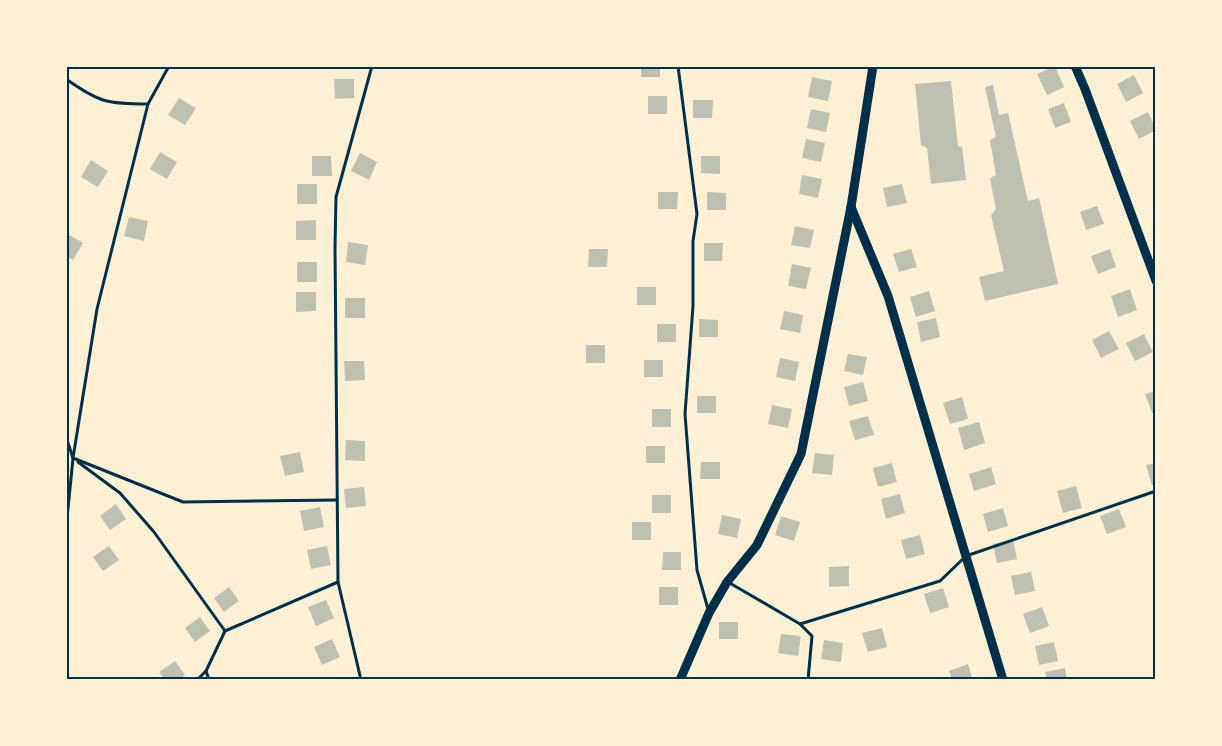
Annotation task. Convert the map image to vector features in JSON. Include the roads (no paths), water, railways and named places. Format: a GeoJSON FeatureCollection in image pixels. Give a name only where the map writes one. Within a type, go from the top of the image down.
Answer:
{"type":"FeatureCollection","features":[{"type":"Feature","properties":{"kind":"street"},"geometry":{"type":"LineString","coordinates":[[680,680],[709,613],[727,582],[756,545],[801,454],[850,207],[872,66]]}},
{"type":"Feature","properties":{"kind":"street"},"geometry":{"type":"LineString","coordinates":[[1075,66],[1156,281]]}},
{"type":"Feature","properties":{"kind":"street"},"geometry":{"type":"LineString","coordinates":[[850,207],[888,296],[1003,680]]}},
{"type":"Feature","properties":{"kind":"lane"},"geometry":{"type":"LineString","coordinates":[[66,529],[73,458],[97,309],[148,104],[169,66]]}},
{"type":"Feature","properties":{"kind":"lane"},"geometry":{"type":"LineString","coordinates":[[361,680],[338,582],[336,197],[372,66]]}},
{"type":"Feature","properties":{"kind":"lane"},"geometry":{"type":"LineString","coordinates":[[678,66],[697,214],[693,241],[693,306],[685,414],[697,570],[709,613]]}},
{"type":"Feature","properties":{"kind":"lane"},"geometry":{"type":"LineString","coordinates":[[66,79],[90,96],[113,104],[148,104]]}},
{"type":"Feature","properties":{"kind":"lane"},"geometry":{"type":"LineString","coordinates":[[66,437],[73,458],[120,493],[154,532],[225,631]]}},
{"type":"Feature","properties":{"kind":"lane"},"geometry":{"type":"LineString","coordinates":[[73,458],[183,502],[337,500]]}},
{"type":"Feature","properties":{"kind":"lane"},"geometry":{"type":"LineString","coordinates":[[800,624],[940,581],[966,556],[1156,491]]}},
{"type":"Feature","properties":{"kind":"lane"},"geometry":{"type":"LineString","coordinates":[[198,680],[206,671],[225,631],[338,582]]}},
{"type":"Feature","properties":{"kind":"lane"},"geometry":{"type":"LineString","coordinates":[[727,582],[800,624],[812,636],[808,680]]}},
{"type":"Feature","properties":{"kind":"lane"},"geometry":{"type":"LineString","coordinates":[[206,671],[210,680]]}}]}
